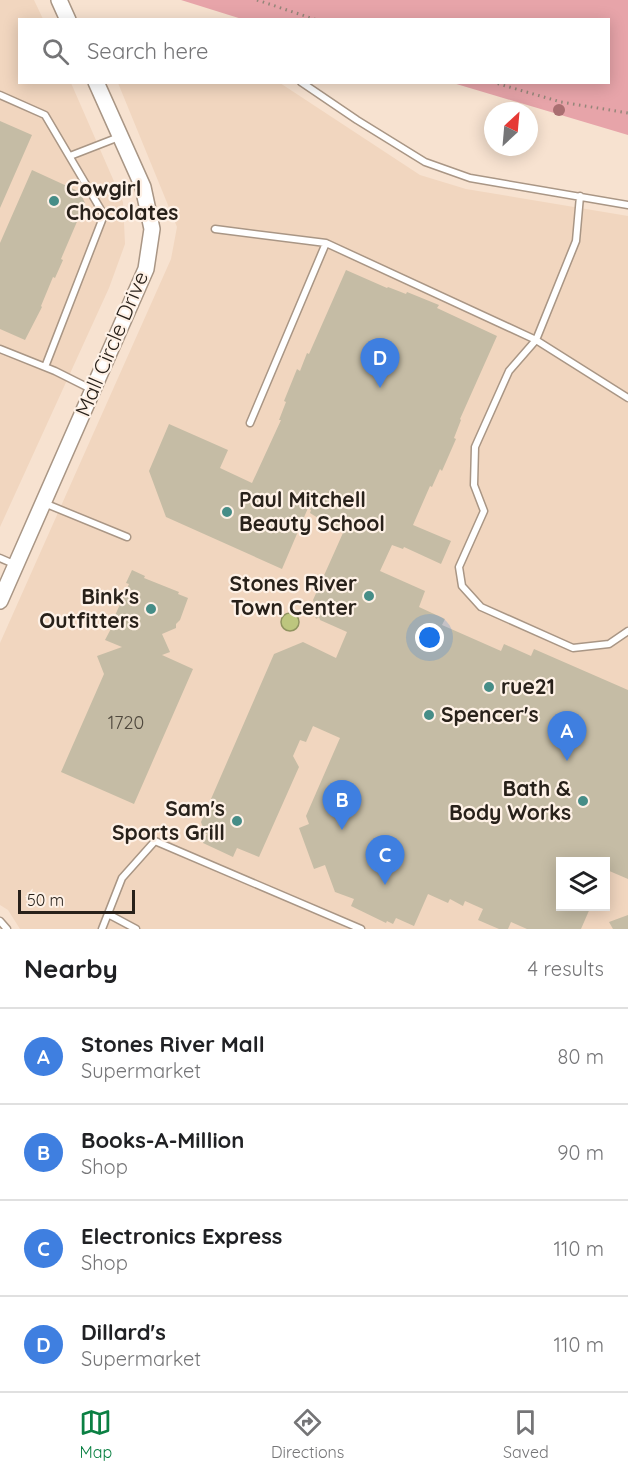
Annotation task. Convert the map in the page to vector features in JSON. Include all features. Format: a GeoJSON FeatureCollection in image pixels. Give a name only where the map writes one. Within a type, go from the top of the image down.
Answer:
{"type":"FeatureCollection","features":[{"type":"Feature","properties":{"kind":"street"},"geometry":{"type":"LineString","coordinates":[[59,0],[67,18]]}},
{"type":"Feature","properties":{"kind":"street","name":"Mall Circle Drive"},"geometry":{"type":"LineString","coordinates":[[0,601],[146,269],[152,229],[143,187],[97,84]]}},
{"type":"Feature","properties":{"kind":"lane"},"geometry":{"type":"LineString","coordinates":[[304,84],[425,162],[470,178],[628,205]]}},
{"type":"Feature","properties":{"kind":"lane"},"geometry":{"type":"LineString","coordinates":[[0,95],[45,115],[104,215],[45,367]]}},
{"type":"Feature","properties":{"kind":"lane"},"geometry":{"type":"LineString","coordinates":[[70,156],[121,136]]}},
{"type":"Feature","properties":{"kind":"lane"},"geometry":{"type":"LineString","coordinates":[[580,196],[576,241],[536,340],[509,371],[475,447],[474,485],[484,511],[459,567],[462,586],[481,607],[573,648],[609,644],[628,631]]}},
{"type":"Feature","properties":{"kind":"lane"},"geometry":{"type":"LineString","coordinates":[[215,229],[326,243],[536,340],[628,398]]}},
{"type":"Feature","properties":{"kind":"lane"},"geometry":{"type":"LineString","coordinates":[[250,423],[326,243]]}},
{"type":"Feature","properties":{"kind":"lane"},"geometry":{"type":"LineString","coordinates":[[0,349],[93,390]]}},
{"type":"Feature","properties":{"kind":"lane"},"geometry":{"type":"LineString","coordinates":[[44,503],[128,537]]}},
{"type":"Feature","properties":{"kind":"lane"},"geometry":{"type":"LineString","coordinates":[[0,558],[16,565]]}},
{"type":"Feature","properties":{"kind":"lane"},"geometry":{"type":"LineString","coordinates":[[102,929],[122,878],[154,841],[361,929]]}},
{"type":"Feature","properties":{"kind":"lane"},"geometry":{"type":"LineString","coordinates":[[108,914],[136,929]]}},
{"type":"Feature","properties":{"kind":"lane"},"geometry":{"type":"LineString","coordinates":[[0,921],[7,929]]}},
{"type":"Feature","properties":{"kind":"path"},"geometry":{"type":"LineString","coordinates":[[257,0],[311,18]]}},
{"type":"Feature","properties":{"kind":"path"},"geometry":{"type":"LineString","coordinates":[[499,84],[570,104],[628,113]]}},
{"type":"Feature","properties":{"kind":"shaded area"},"geometry":{"type":"Polygon","coordinates":[[[0,0],[34,0],[43,18],[18,18],[18,84],[71,84],[123,202],[125,244],[109,288],[0,527],[0,0]]]}},
{"type":"Feature","properties":{"kind":"shaded area"},"geometry":{"type":"Polygon","coordinates":[[[181,0],[628,0],[628,135],[538,108],[538,102],[517,102],[456,84],[610,84],[610,18],[239,18],[181,0]]]}},
{"type":"Feature","properties":{"kind":"shaded area"},"geometry":{"type":"Polygon","coordinates":[[[118,84],[282,84],[420,175],[466,189],[628,216],[628,929],[20,929],[8,910],[0,905],[0,643],[171,259],[177,227],[118,84]]]}},
{"type":"Feature","properties":{"kind":"shaded area"},"geometry":{"type":"Polygon","coordinates":[[[290,613],[296,616],[299,622],[296,628],[290,631],[284,628],[281,622],[284,616],[290,613]]]}},
{"type":"Feature","properties":{"kind":"building"},"geometry":{"type":"Polygon","coordinates":[[[0,121],[32,135],[0,208],[0,121]]]}},
{"type":"Feature","properties":{"kind":"building"},"geometry":{"type":"Polygon","coordinates":[[[32,170],[80,192],[85,203],[61,259],[63,260],[25,340],[0,329],[0,243],[32,170]]]}},
{"type":"Feature","properties":{"kind":"building","name":"Stones River Town Center"},"geometry":{"type":"Polygon","coordinates":[[[346,270],[387,288],[406,294],[407,292],[439,305],[437,308],[497,336],[460,419],[454,438],[456,439],[442,471],[440,469],[432,487],[430,486],[413,525],[451,541],[441,564],[404,547],[403,549],[392,545],[380,571],[425,591],[419,607],[445,619],[442,625],[501,651],[504,644],[531,656],[534,649],[628,690],[628,879],[610,871],[610,857],[556,857],[556,911],[589,911],[581,929],[527,929],[511,922],[508,929],[499,929],[478,920],[483,909],[465,901],[463,906],[450,899],[448,903],[428,894],[414,926],[396,918],[393,924],[387,921],[386,923],[351,906],[354,899],[335,892],[325,865],[314,869],[299,828],[309,824],[306,816],[340,738],[313,726],[306,742],[300,740],[293,756],[299,767],[259,857],[237,848],[233,857],[203,843],[207,834],[201,822],[274,654],[303,642],[336,658],[347,632],[320,620],[319,617],[316,619],[311,605],[314,603],[313,600],[347,524],[343,523],[341,527],[323,521],[310,513],[311,510],[308,508],[282,569],[166,517],[149,471],[169,424],[228,450],[220,468],[252,483],[281,420],[279,420],[286,402],[284,401],[297,369],[300,371],[307,353],[309,354],[346,270]]]}},
{"type":"Feature","properties":{"kind":"building","name":"Stones River Town Center"},"geometry":{"type":"Polygon","coordinates":[[[132,570],[188,598],[176,628],[162,634],[170,652],[162,655],[193,669],[134,804],[61,772],[104,674],[97,656],[122,647],[105,640],[115,621],[113,620],[129,584],[126,583],[132,570]]]}},
{"type":"Feature","properties":{"kind":"building"},"geometry":{"type":"Polygon","coordinates":[[[628,915],[628,929],[613,929],[609,922],[628,915]]]}},
{"type":"Feature","properties":{"kind":"place","name":"Cowgirl Chocolates"},"geometry":{"type":"Point","coordinates":[54,201]}},
{"type":"Feature","properties":{"kind":"place","name":"Dillard's"},"geometry":{"type":"Point","coordinates":[380,388]}},
{"type":"Feature","properties":{"kind":"place","name":"Paul Mitchell Beauty School"},"geometry":{"type":"Point","coordinates":[227,512]}},
{"type":"Feature","properties":{"kind":"place","name":"Stones River Town Center"},"geometry":{"type":"Point","coordinates":[369,596]}},
{"type":"Feature","properties":{"kind":"place","name":"Bink's Outfitters"},"geometry":{"type":"Point","coordinates":[151,609]}},
{"type":"Feature","properties":{"kind":"place","name":"rue21"},"geometry":{"type":"Point","coordinates":[489,687]}},
{"type":"Feature","properties":{"kind":"place","name":"Spencer's"},"geometry":{"type":"Point","coordinates":[429,715]}},
{"type":"Feature","properties":{"kind":"place","name":"Stones River Mall"},"geometry":{"type":"Point","coordinates":[567,761]}},
{"type":"Feature","properties":{"kind":"place","name":"Bath & Body Works"},"geometry":{"type":"Point","coordinates":[583,801]}},
{"type":"Feature","properties":{"kind":"place","name":"Sam's Sports Grill"},"geometry":{"type":"Point","coordinates":[237,821]}},
{"type":"Feature","properties":{"kind":"place","name":"Books-A-Million"},"geometry":{"type":"Point","coordinates":[342,830]}},
{"type":"Feature","properties":{"kind":"place","name":"Electronics Express"},"geometry":{"type":"Point","coordinates":[385,885]}}]}
